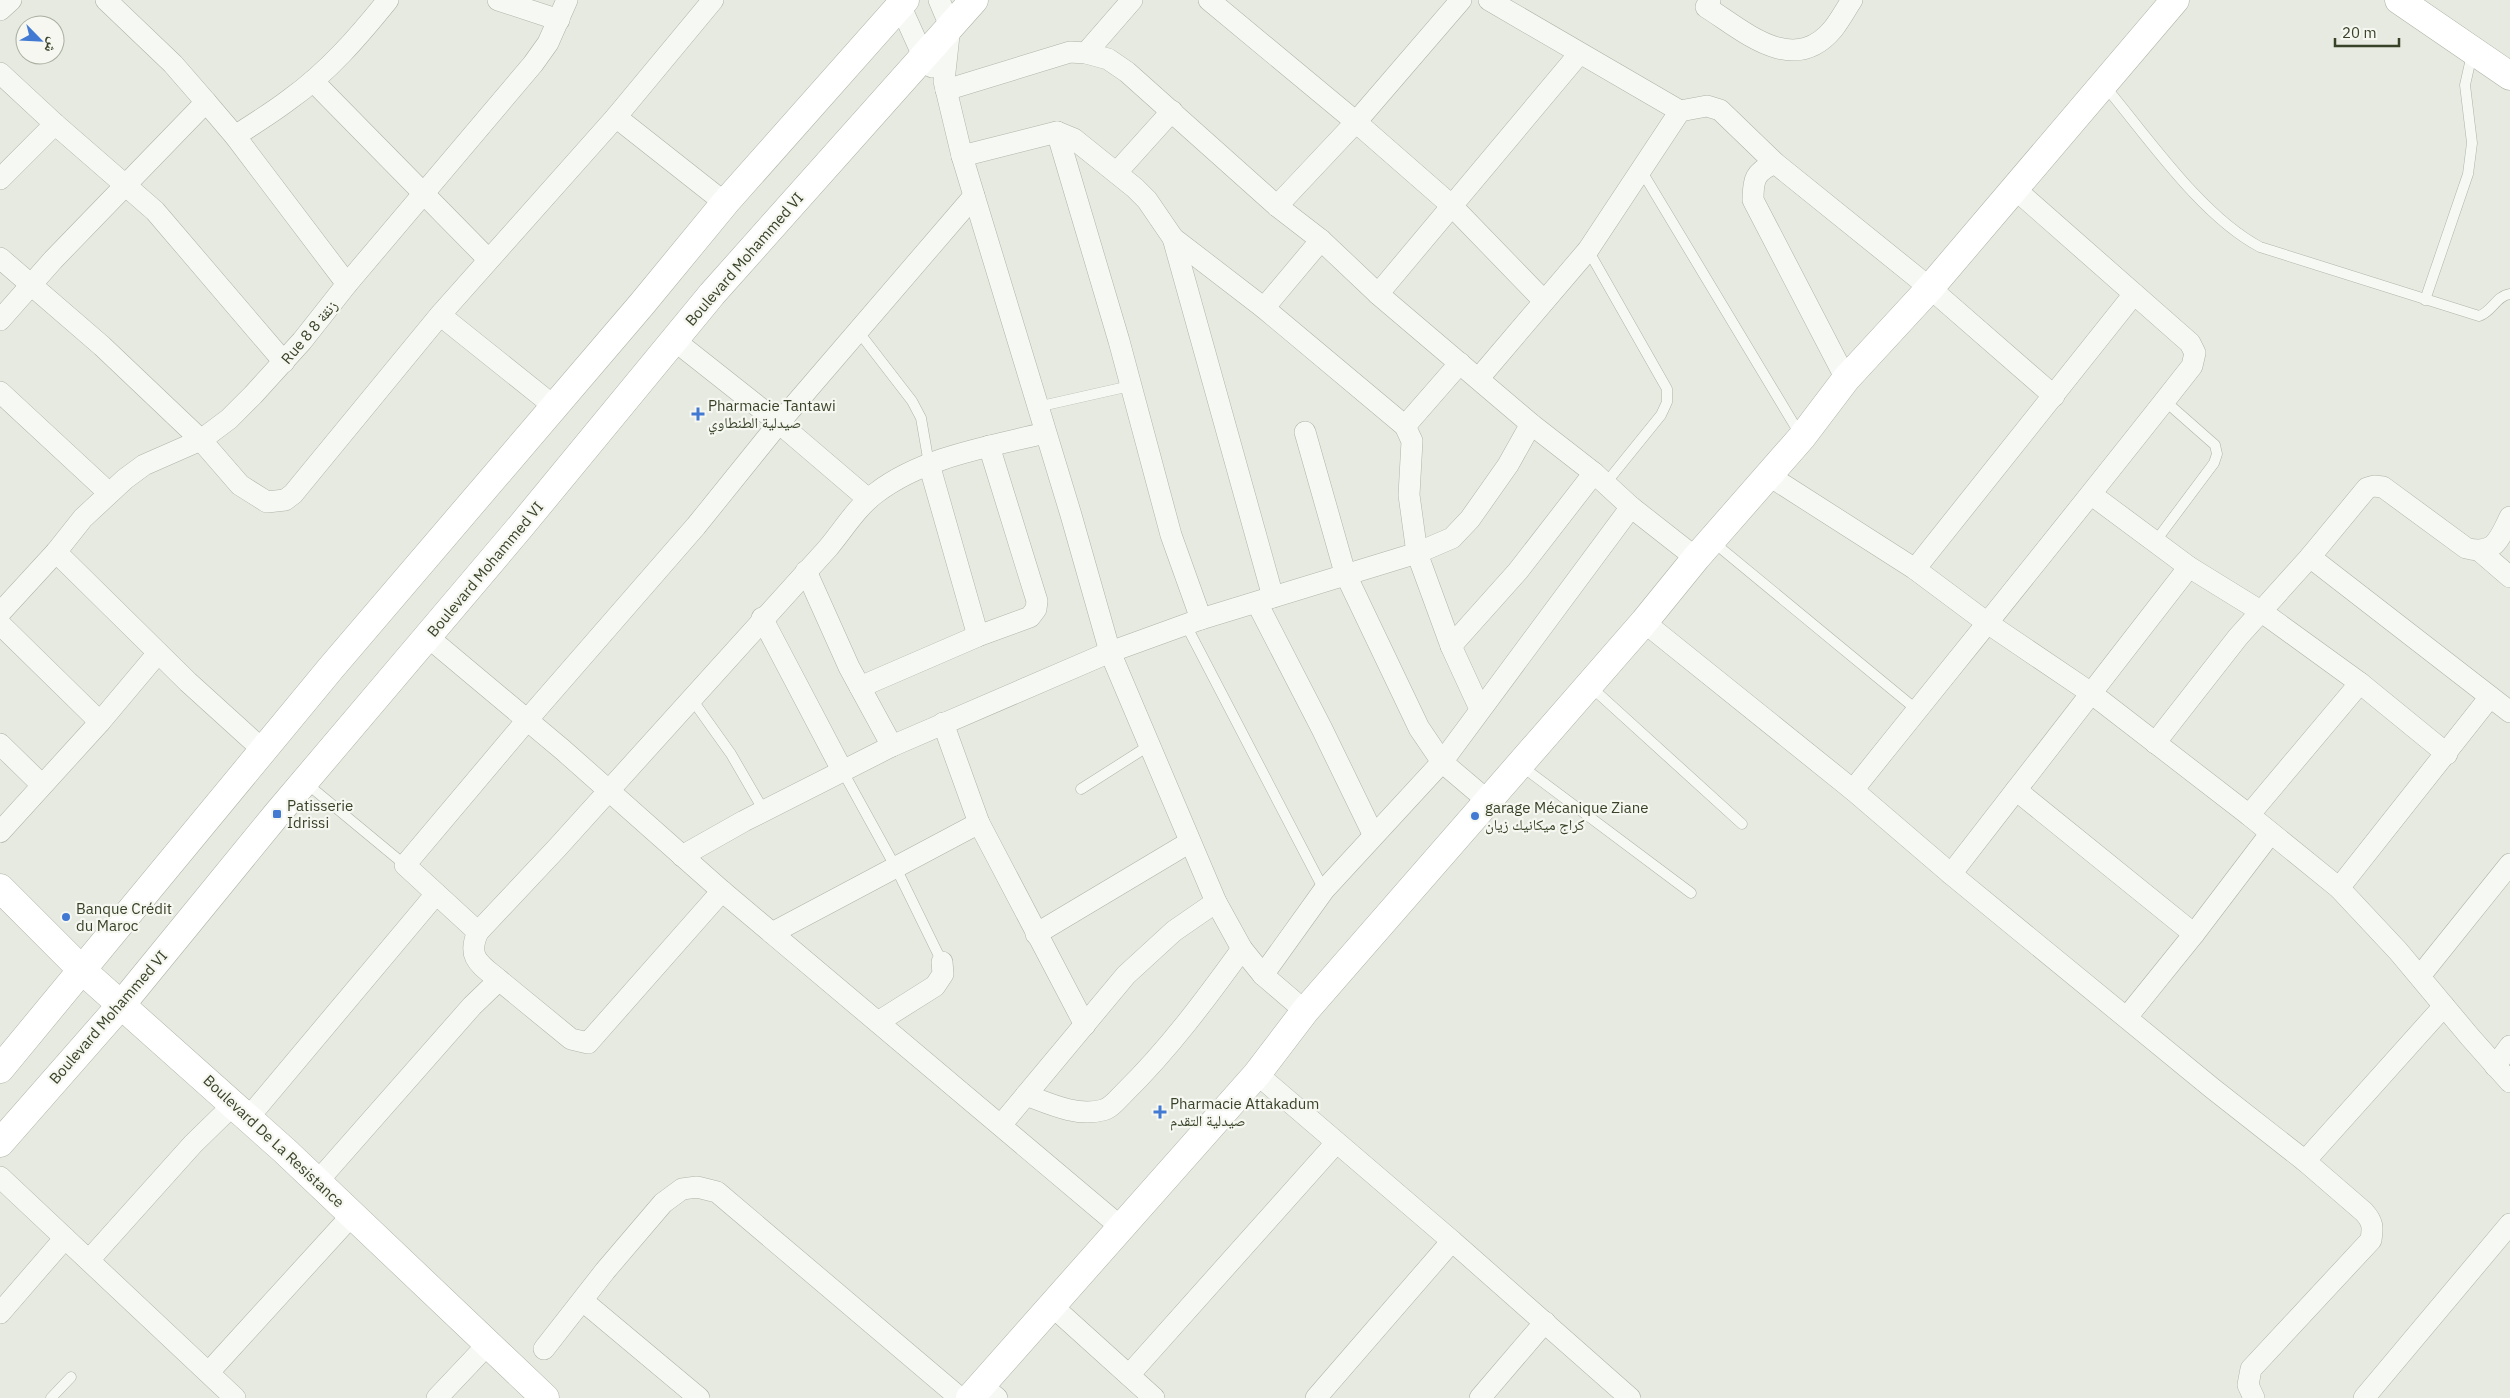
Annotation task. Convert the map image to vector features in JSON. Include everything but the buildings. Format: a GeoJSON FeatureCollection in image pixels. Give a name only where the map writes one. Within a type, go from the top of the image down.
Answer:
{"type":"FeatureCollection","features":[{"type":"Feature","properties":{"kind":"main road","name":"Boulevard Mohammed VI"},"geometry":{"type":"LineString","coordinates":[[0,1143],[121,1005],[674,340],[974,0]]}},
{"type":"Feature","properties":{"kind":"main road"},"geometry":{"type":"LineString","coordinates":[[977,1394],[1051,1305],[1122,1228],[1256,1074],[1305,1011],[1644,622],[1768,474],[1802,437],[1846,379],[1930,288],[2175,0]]}},
{"type":"Feature","properties":{"kind":"main road"},"geometry":{"type":"LineString","coordinates":[[2399,0],[2510,76]]}},
{"type":"Feature","properties":{"kind":"main road"},"geometry":{"type":"LineString","coordinates":[[0,1069],[83,971],[263,750],[555,407],[725,203],[902,2]]}},
{"type":"Feature","properties":{"kind":"main road","name":"Boulevard De La Resistance"},"geometry":{"type":"LineString","coordinates":[[1,891],[83,971],[242,1111],[318,1181],[545,1398]]}},
{"type":"Feature","properties":{"kind":"street"},"geometry":{"type":"LineString","coordinates":[[0,10],[11,0]]}},
{"type":"Feature","properties":{"kind":"street"},"geometry":{"type":"LineString","coordinates":[[106,0],[162,52],[235,136],[347,284]]}},
{"type":"Feature","properties":{"kind":"street"},"geometry":{"type":"LineString","coordinates":[[235,136],[291,99],[313,81],[353,42],[388,0]]}},
{"type":"Feature","properties":{"kind":"street"},"geometry":{"type":"LineString","coordinates":[[498,0],[559,20]]}},
{"type":"Feature","properties":{"kind":"street","name":"Rue 8 8 زنقة"},"geometry":{"type":"LineString","coordinates":[[0,612],[56,552],[83,518],[109,492],[144,465],[201,440],[229,419],[284,362],[347,284],[533,64],[548,43],[567,0]]}},
{"type":"Feature","properties":{"kind":"street"},"geometry":{"type":"LineString","coordinates":[[0,258],[102,346],[201,440],[228,473],[256,496],[267,502],[285,500],[293,494],[440,315],[616,117],[713,0]]}},
{"type":"Feature","properties":{"kind":"street"},"geometry":{"type":"LineString","coordinates":[[939,0],[950,26],[945,86],[962,156],[1071,514],[1110,652],[1216,902],[1242,949],[1263,975],[1305,1011]]}},
{"type":"Feature","properties":{"kind":"street"},"geometry":{"type":"LineString","coordinates":[[1086,53],[1132,0]]}},
{"type":"Feature","properties":{"kind":"street"},"geometry":{"type":"LineString","coordinates":[[1209,0],[1356,122],[1451,205],[1544,301]]}},
{"type":"Feature","properties":{"kind":"street"},"geometry":{"type":"LineString","coordinates":[[1277,206],[1356,122],[1461,0]]}},
{"type":"Feature","properties":{"kind":"street"},"geometry":{"type":"LineString","coordinates":[[1489,0],[1680,111],[1707,106],[1720,110],[1775,163],[1930,288],[2054,396]]}},
{"type":"Feature","properties":{"kind":"street"},"geometry":{"type":"LineString","coordinates":[[1704,2],[1765,44],[1783,51],[1803,50],[1818,42],[1832,30],[1852,0]]}},
{"type":"Feature","properties":{"kind":"street"},"geometry":{"type":"LineString","coordinates":[[902,2],[923,56],[945,86]]}},
{"type":"Feature","properties":{"kind":"street"},"geometry":{"type":"LineString","coordinates":[[945,86],[1070,52],[1086,53],[1108,59],[1172,111],[1277,206],[1321,240],[1378,294],[1531,424],[1600,478],[1631,507],[1704,549]]}},
{"type":"Feature","properties":{"kind":"street"},"geometry":{"type":"LineString","coordinates":[[1378,294],[1579,54]]}},
{"type":"Feature","properties":{"kind":"street"},"geometry":{"type":"LineString","coordinates":[[0,73],[55,124],[126,184],[180,238],[284,362]]}},
{"type":"Feature","properties":{"kind":"street"},"geometry":{"type":"LineString","coordinates":[[313,81],[488,259]]}},
{"type":"Feature","properties":{"kind":"street"},"geometry":{"type":"LineString","coordinates":[[0,320],[30,285],[206,102]]}},
{"type":"Feature","properties":{"kind":"street"},"geometry":{"type":"LineString","coordinates":[[1117,172],[1172,111]]}},
{"type":"Feature","properties":{"kind":"street"},"geometry":{"type":"LineString","coordinates":[[1479,378],[1588,250],[1680,111]]}},
{"type":"Feature","properties":{"kind":"street"},"geometry":{"type":"LineString","coordinates":[[616,117],[725,203]]}},
{"type":"Feature","properties":{"kind":"street"},"geometry":{"type":"LineString","coordinates":[[0,179],[55,124]]}},
{"type":"Feature","properties":{"kind":"street"},"geometry":{"type":"LineString","coordinates":[[962,156],[1057,132],[1084,144],[1147,200],[1174,238],[1264,308],[1405,426],[1412,441],[1409,495],[1417,553],[1451,646],[1480,709]]}},
{"type":"Feature","properties":{"kind":"street"},"geometry":{"type":"LineString","coordinates":[[1057,132],[1130,386],[1193,622]]}},
{"type":"Feature","properties":{"kind":"street"},"geometry":{"type":"LineString","coordinates":[[1775,163],[1762,169],[1753,183],[1753,200],[1846,379]]}},
{"type":"Feature","properties":{"kind":"street"},"geometry":{"type":"LineString","coordinates":[[1853,790],[1986,622],[2092,495],[2192,366],[2195,352],[2190,343],[2015,189]]}},
{"type":"Feature","properties":{"kind":"street"},"geometry":{"type":"LineString","coordinates":[[478,932],[405,865],[528,719],[696,526],[779,424],[974,196]]}},
{"type":"Feature","properties":{"kind":"street"},"geometry":{"type":"LineString","coordinates":[[1174,238],[1265,600],[1322,729],[1373,834]]}},
{"type":"Feature","properties":{"kind":"street"},"geometry":{"type":"LineString","coordinates":[[1264,308],[1321,240]]}},
{"type":"Feature","properties":{"kind":"street"},"geometry":{"type":"LineString","coordinates":[[1915,569],[2134,294]]}},
{"type":"Feature","properties":{"kind":"street"},"geometry":{"type":"LineString","coordinates":[[440,315],[555,407]]}},
{"type":"Feature","properties":{"kind":"street"},"geometry":{"type":"LineString","coordinates":[[674,340],[779,424],[868,500]]}},
{"type":"Feature","properties":{"kind":"street"},"geometry":{"type":"LineString","coordinates":[[1405,426],[1460,363]]}},
{"type":"Feature","properties":{"kind":"street"},"geometry":{"type":"LineString","coordinates":[[0,392],[109,492]]}},
{"type":"Feature","properties":{"kind":"street"},"geometry":{"type":"LineString","coordinates":[[682,856],[842,770],[892,746],[1110,652],[1193,622],[1417,553],[1452,538],[1470,518],[1508,465],[1531,424]]}},
{"type":"Feature","properties":{"kind":"street"},"geometry":{"type":"LineString","coordinates":[[1305,432],[1345,574],[1419,728],[1442,762],[1488,801]]}},
{"type":"Feature","properties":{"kind":"street"},"geometry":{"type":"LineString","coordinates":[[722,891],[588,1043],[572,1040],[499,980],[476,959],[473,951],[473,942],[478,932],[495,916],[868,500],[888,484],[929,464],[990,446],[1045,433]]}},
{"type":"Feature","properties":{"kind":"street"},"geometry":{"type":"LineString","coordinates":[[860,687],[978,636],[1030,617],[1037,605],[990,446]]}},
{"type":"Feature","properties":{"kind":"street"},"geometry":{"type":"LineString","coordinates":[[929,464],[978,636]]}},
{"type":"Feature","properties":{"kind":"street"},"geometry":{"type":"LineString","coordinates":[[1768,474],[1915,569],[1986,622],[2091,693],[2249,815],[2270,834],[2339,888],[2420,976],[2510,1082]]}},
{"type":"Feature","properties":{"kind":"street"},"geometry":{"type":"LineString","coordinates":[[1451,646],[1600,478]]}},
{"type":"Feature","properties":{"kind":"street"},"geometry":{"type":"LineString","coordinates":[[2155,743],[2238,637],[2310,557],[2367,488],[2374,486],[2384,487],[2466,548],[2481,552],[2510,577]]}},
{"type":"Feature","properties":{"kind":"street"},"geometry":{"type":"LineString","coordinates":[[2092,495],[2189,567],[2262,612],[2360,683],[2447,754]]}},
{"type":"Feature","properties":{"kind":"street"},"geometry":{"type":"LineString","coordinates":[[1263,975],[1324,890],[1373,834],[1442,762],[1631,507]]}},
{"type":"Feature","properties":{"kind":"street"},"geometry":{"type":"LineString","coordinates":[[2481,552],[2491,548],[2500,537],[2510,517]]}},
{"type":"Feature","properties":{"kind":"street"},"geometry":{"type":"LineString","coordinates":[[56,552],[158,653],[263,750]]}},
{"type":"Feature","properties":{"kind":"street"},"geometry":{"type":"LineString","coordinates":[[2310,557],[2510,712]]}},
{"type":"Feature","properties":{"kind":"street"},"geometry":{"type":"LineString","coordinates":[[1951,874],[2189,567]]}},
{"type":"Feature","properties":{"kind":"street"},"geometry":{"type":"LineString","coordinates":[[806,571],[838,644],[892,746]]}},
{"type":"Feature","properties":{"kind":"street"},"geometry":{"type":"LineString","coordinates":[[762,618],[842,770]]}},
{"type":"Feature","properties":{"kind":"street"},"geometry":{"type":"LineString","coordinates":[[1644,622],[1853,790],[1951,874],[2305,1162],[2370,1219],[2373,1230],[2371,1240],[2251,1368],[2248,1385],[2254,1398]]}},
{"type":"Feature","properties":{"kind":"street"},"geometry":{"type":"LineString","coordinates":[[0,624],[100,722]]}},
{"type":"Feature","properties":{"kind":"street"},"geometry":{"type":"LineString","coordinates":[[428,637],[528,719],[722,891],[1122,1228]]}},
{"type":"Feature","properties":{"kind":"street"},"geometry":{"type":"LineString","coordinates":[[0,832],[100,722],[158,653]]}},
{"type":"Feature","properties":{"kind":"street"},"geometry":{"type":"LineString","coordinates":[[2249,815],[2360,683]]}},
{"type":"Feature","properties":{"kind":"street"},"geometry":{"type":"LineString","coordinates":[[2339,888],[2447,754],[2490,697]]}},
{"type":"Feature","properties":{"kind":"street"},"geometry":{"type":"LineString","coordinates":[[943,723],[979,823],[1085,1025]]}},
{"type":"Feature","properties":{"kind":"street"},"geometry":{"type":"LineString","coordinates":[[0,744],[42,784]]}},
{"type":"Feature","properties":{"kind":"street"},"geometry":{"type":"LineString","coordinates":[[2016,790],[2194,934]]}},
{"type":"Feature","properties":{"kind":"street"},"geometry":{"type":"LineString","coordinates":[[772,933],[979,823]]}},
{"type":"Feature","properties":{"kind":"street"},"geometry":{"type":"LineString","coordinates":[[2127,1017],[2194,934],[2270,834]]}},
{"type":"Feature","properties":{"kind":"street"},"geometry":{"type":"LineString","coordinates":[[1036,934],[1190,842]]}},
{"type":"Feature","properties":{"kind":"street"},"geometry":{"type":"LineString","coordinates":[[2420,976],[2510,864]]}},
{"type":"Feature","properties":{"kind":"street"},"geometry":{"type":"LineString","coordinates":[[89,1260],[193,1144],[242,1111],[436,894]]}},
{"type":"Feature","properties":{"kind":"street"},"geometry":{"type":"LineString","coordinates":[[1001,1126],[1126,975],[1174,931],[1216,902]]}},
{"type":"Feature","properties":{"kind":"street"},"geometry":{"type":"LineString","coordinates":[[1026,1096],[1063,1109],[1086,1112],[1105,1110],[1144,1073],[1205,1000],[1242,949]]}},
{"type":"Feature","properties":{"kind":"street"},"geometry":{"type":"LineString","coordinates":[[878,1022],[935,986],[943,974],[942,962]]}},
{"type":"Feature","properties":{"kind":"street"},"geometry":{"type":"LineString","coordinates":[[318,1181],[472,1006],[499,980]]}},
{"type":"Feature","properties":{"kind":"street"},"geometry":{"type":"LineString","coordinates":[[2305,1162],[2444,1006]]}},
{"type":"Feature","properties":{"kind":"street"},"geometry":{"type":"LineString","coordinates":[[2495,1066],[2510,1046]]}},
{"type":"Feature","properties":{"kind":"street"},"geometry":{"type":"LineString","coordinates":[[1256,1074],[1452,1241],[1630,1398]]}},
{"type":"Feature","properties":{"kind":"street"},"geometry":{"type":"LineString","coordinates":[[1129,1375],[1336,1143]]}},
{"type":"Feature","properties":{"kind":"street"},"geometry":{"type":"LineString","coordinates":[[0,1177],[210,1372],[226,1395]]}},
{"type":"Feature","properties":{"kind":"street"},"geometry":{"type":"LineString","coordinates":[[544,1349],[663,1203],[682,1189],[697,1186],[717,1192],[977,1394]]}},
{"type":"Feature","properties":{"kind":"street"},"geometry":{"type":"LineString","coordinates":[[210,1372],[353,1214]]}},
{"type":"Feature","properties":{"kind":"street"},"geometry":{"type":"LineString","coordinates":[[2364,1398],[2510,1224]]}},
{"type":"Feature","properties":{"kind":"street"},"geometry":{"type":"LineString","coordinates":[[0,1314],[65,1238]]}},
{"type":"Feature","properties":{"kind":"street"},"geometry":{"type":"LineString","coordinates":[[1316,1398],[1452,1241]]}},
{"type":"Feature","properties":{"kind":"street"},"geometry":{"type":"LineString","coordinates":[[583,1301],[699,1398]]}},
{"type":"Feature","properties":{"kind":"street"},"geometry":{"type":"LineString","coordinates":[[1051,1305],[1154,1398]]}},
{"type":"Feature","properties":{"kind":"street"},"geometry":{"type":"LineString","coordinates":[[1480,1398],[1545,1322]]}},
{"type":"Feature","properties":{"kind":"street"},"geometry":{"type":"LineString","coordinates":[[437,1398],[488,1344]]}},
{"type":"Feature","properties":{"kind":"lane"},"geometry":{"type":"LineString","coordinates":[[2425,300],[2468,174],[2472,143],[2465,85],[2473,50]]}},
{"type":"Feature","properties":{"kind":"lane"},"geometry":{"type":"LineString","coordinates":[[2104,84],[2184,182],[2242,237],[2260,246],[2479,316],[2484,314],[2500,297],[2510,294]]}},
{"type":"Feature","properties":{"kind":"lane"},"geometry":{"type":"LineString","coordinates":[[1641,170],[1802,437]]}},
{"type":"Feature","properties":{"kind":"lane"},"geometry":{"type":"LineString","coordinates":[[1588,250],[1667,389],[1667,402],[1661,415],[1600,478]]}},
{"type":"Feature","properties":{"kind":"lane"},"geometry":{"type":"LineString","coordinates":[[858,331],[912,401],[921,418],[929,464]]}},
{"type":"Feature","properties":{"kind":"lane"},"geometry":{"type":"LineString","coordinates":[[1037,407],[1130,386]]}},
{"type":"Feature","properties":{"kind":"lane"},"geometry":{"type":"LineString","coordinates":[[2155,542],[2214,464],[2217,454],[2215,445],[2164,401]]}},
{"type":"Feature","properties":{"kind":"lane"},"geometry":{"type":"LineString","coordinates":[[1704,549],[1917,710]]}},
{"type":"Feature","properties":{"kind":"lane"},"geometry":{"type":"LineString","coordinates":[[1193,622],[1324,890]]}},
{"type":"Feature","properties":{"kind":"lane"},"geometry":{"type":"LineString","coordinates":[[1589,685],[1742,824]]}},
{"type":"Feature","properties":{"kind":"lane"},"geometry":{"type":"LineString","coordinates":[[691,698],[731,754],[764,811]]}},
{"type":"Feature","properties":{"kind":"lane"},"geometry":{"type":"LineString","coordinates":[[1081,789],[1150,745]]}},
{"type":"Feature","properties":{"kind":"lane"},"geometry":{"type":"LineString","coordinates":[[1520,765],[1691,893]]}},
{"type":"Feature","properties":{"kind":"lane"},"geometry":{"type":"LineString","coordinates":[[842,770],[896,868],[942,962]]}},
{"type":"Feature","properties":{"kind":"lane"},"geometry":{"type":"LineString","coordinates":[[305,782],[405,865]]}},
{"type":"Feature","properties":{"kind":"lane"},"geometry":{"type":"LineString","coordinates":[[51,1398],[71,1377]]}},
{"type":"Feature","properties":{"kind":"place","name":"Pharmacie Tantawi صيدلية الطنطاوي"},"geometry":{"type":"Point","coordinates":[698,414]}},
{"type":"Feature","properties":{"kind":"place","name":"Patisserie Idrissi"},"geometry":{"type":"Point","coordinates":[277,814]}},
{"type":"Feature","properties":{"kind":"place","name":"garage Mécanique Ziane كراج ميكانيك زيان"},"geometry":{"type":"Point","coordinates":[1475,816]}},
{"type":"Feature","properties":{"kind":"place","name":"Banque Crédit du Maroc"},"geometry":{"type":"Point","coordinates":[66,917]}},
{"type":"Feature","properties":{"kind":"place","name":"Pharmacie Attakadum صيدلية التقدم"},"geometry":{"type":"Point","coordinates":[1160,1112]}}]}
